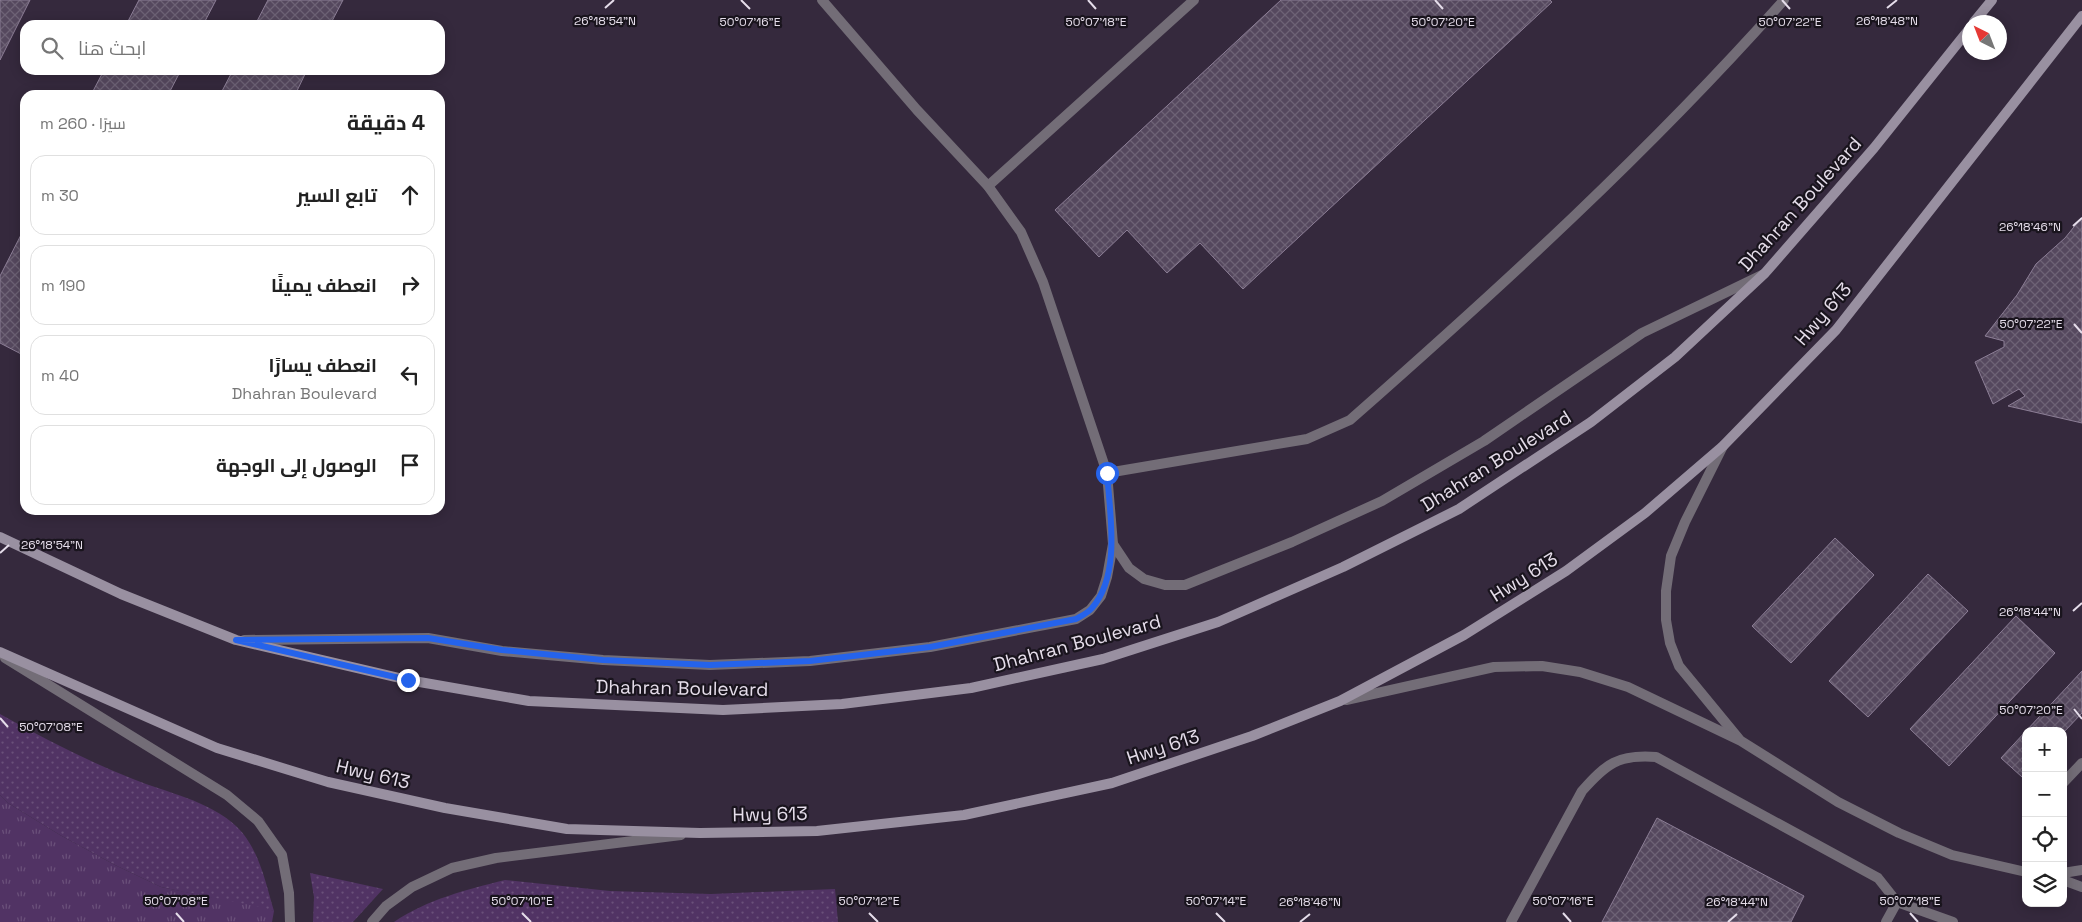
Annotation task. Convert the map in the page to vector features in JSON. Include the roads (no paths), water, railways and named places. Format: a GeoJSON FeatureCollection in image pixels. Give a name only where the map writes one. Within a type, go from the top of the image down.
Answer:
{"type":"FeatureCollection","features":[{"type":"Feature","properties":{"kind":"main road"},"geometry":{"type":"LineString","coordinates":[[1980,15],[1992,0]]}},
{"type":"Feature","properties":{"kind":"main road","name":"Hwy 613"},"geometry":{"type":"LineString","coordinates":[[0,654],[217,748],[328,782],[446,808],[568,829],[700,833],[817,831],[964,815],[1112,783],[1252,736],[1340,701],[1464,635],[1566,571],[1645,513],[1723,446],[1836,330],[2082,16]]}},
{"type":"Feature","properties":{"kind":"main road"},"geometry":{"type":"LineString","coordinates":[[2066,36],[2082,23]]}},
{"type":"Feature","properties":{"kind":"main road","name":"Dhahran Boulevard"},"geometry":{"type":"LineString","coordinates":[[0,537],[121,594],[236,640],[408,680],[529,701],[723,710],[842,704],[971,688],[1103,659],[1218,622],[1343,567],[1459,509],[1591,422],[1675,357],[1766,273],[1874,148],[1962,38]]}},
{"type":"Feature","properties":{"kind":"street"},"geometry":{"type":"LineString","coordinates":[[236,640],[428,638],[502,650],[603,660],[710,665],[810,661],[930,647],[1076,619],[1090,610],[1101,596],[1107,577],[1112,544],[1107,473],[1043,282],[1021,232],[988,186],[917,110],[822,0]]}},
{"type":"Feature","properties":{"kind":"street"},"geometry":{"type":"LineString","coordinates":[[988,186],[1194,0]]}},
{"type":"Feature","properties":{"kind":"street"},"geometry":{"type":"LineString","coordinates":[[1107,473],[1307,439],[1350,420],[1594,198],[1728,63],[1784,0]]}},
{"type":"Feature","properties":{"kind":"street"},"geometry":{"type":"LineString","coordinates":[[1112,544],[1129,568],[1144,579],[1164,585],[1185,585],[1292,542],[1382,501],[1484,441],[1642,333],[1766,273]]}},
{"type":"Feature","properties":{"kind":"street"},"geometry":{"type":"LineString","coordinates":[[1723,446],[1685,522],[1671,556],[1666,591],[1666,620],[1670,643],[1680,666],[1741,741]]}},
{"type":"Feature","properties":{"kind":"street"},"geometry":{"type":"LineString","coordinates":[[0,654],[227,795],[258,821],[282,854],[289,893],[290,922]]}},
{"type":"Feature","properties":{"kind":"street"},"geometry":{"type":"LineString","coordinates":[[1340,701],[1494,667],[1542,666],[1580,672],[1628,687],[1741,741],[1838,802],[1899,833],[1952,855],[2022,871]]}},
{"type":"Feature","properties":{"kind":"street"},"geometry":{"type":"LineString","coordinates":[[1511,922],[1582,791],[1598,773],[1616,761],[1636,756],[1656,757],[1878,878],[1897,902],[1953,922]]}},
{"type":"Feature","properties":{"kind":"street"},"geometry":{"type":"LineString","coordinates":[[2067,780],[2082,763]]}},
{"type":"Feature","properties":{"kind":"street"},"geometry":{"type":"LineString","coordinates":[[372,922],[386,906],[412,887],[452,868],[496,858],[700,833]]}},
{"type":"Feature","properties":{"kind":"street"},"geometry":{"type":"LineString","coordinates":[[2067,872],[2082,870]]}},
{"type":"Feature","properties":{"kind":"street"},"geometry":{"type":"LineString","coordinates":[[2067,881],[2082,887]]}},
{"type":"Feature","properties":{"kind":"street"},"geometry":{"type":"LineString","coordinates":[[1886,922],[1897,902]]}}]}
